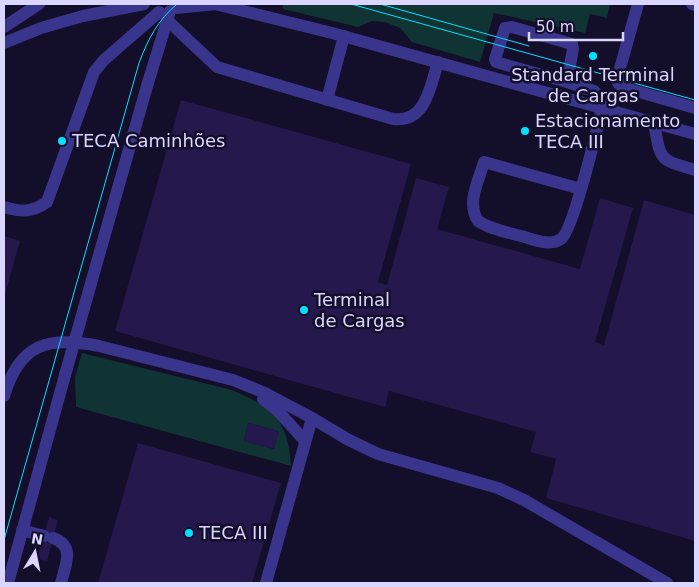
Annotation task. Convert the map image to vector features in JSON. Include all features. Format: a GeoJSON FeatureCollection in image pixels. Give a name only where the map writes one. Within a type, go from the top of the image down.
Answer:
{"type":"FeatureCollection","features":[{"type":"Feature","properties":{"kind":"street"},"geometry":{"type":"LineString","coordinates":[[4,27],[40,4]]}},
{"type":"Feature","properties":{"kind":"street"},"geometry":{"type":"LineString","coordinates":[[4,43],[42,28],[75,18],[144,4],[151,9],[171,11],[216,4],[344,36],[695,134]]}},
{"type":"Feature","properties":{"kind":"street"},"geometry":{"type":"LineString","coordinates":[[638,4],[617,79],[618,83],[622,87],[695,108]]}},
{"type":"Feature","properties":{"kind":"street"},"geometry":{"type":"LineString","coordinates":[[171,11],[217,67],[393,119],[408,119],[415,116],[422,107],[438,62]]}},
{"type":"Feature","properties":{"kind":"street"},"geometry":{"type":"LineString","coordinates":[[4,207],[20,212],[39,208],[46,202],[94,72],[104,60],[171,11]]}},
{"type":"Feature","properties":{"kind":"street"},"geometry":{"type":"LineString","coordinates":[[8,583],[64,375],[147,86],[171,11]]}},
{"type":"Feature","properties":{"kind":"street"},"geometry":{"type":"LineString","coordinates":[[567,82],[574,49],[572,44],[525,30],[509,27],[503,31],[495,59],[496,62],[594,91],[598,94],[605,110],[581,189],[566,234],[562,239],[555,242],[541,241],[485,225],[478,221],[472,207],[484,162],[581,189]]}},
{"type":"Feature","properties":{"kind":"street"},"geometry":{"type":"LineString","coordinates":[[327,100],[344,36]]}},
{"type":"Feature","properties":{"kind":"street"},"geometry":{"type":"LineString","coordinates":[[494,78],[502,64]]}},
{"type":"Feature","properties":{"kind":"street"},"geometry":{"type":"LineString","coordinates":[[654,123],[660,152],[664,159],[695,170]]}},
{"type":"Feature","properties":{"kind":"street"},"geometry":{"type":"LineString","coordinates":[[4,396],[10,379],[24,358],[36,348],[60,341],[99,346],[233,380],[265,393],[347,439],[378,454],[498,488],[524,500],[667,583]]}},
{"type":"Feature","properties":{"kind":"street"},"geometry":{"type":"LineString","coordinates":[[233,380],[272,406],[305,441]]}},
{"type":"Feature","properties":{"kind":"street"},"geometry":{"type":"LineString","coordinates":[[266,583],[312,418]]}},
{"type":"Feature","properties":{"kind":"street"},"geometry":{"type":"LineString","coordinates":[[22,530],[61,541],[67,551],[67,560],[61,583]]}},
{"type":"Feature","properties":{"kind":"green space"},"geometry":{"type":"Polygon","coordinates":[[[282,4],[610,4],[607,18],[590,14],[585,33],[494,13],[480,62],[412,42],[400,28],[385,22],[372,21],[358,27],[283,9],[282,4]]]}},
{"type":"Feature","properties":{"kind":"green space"},"geometry":{"type":"Polygon","coordinates":[[[82,353],[232,390],[258,403],[276,417],[286,437],[291,466],[76,407],[75,377],[82,353]],[[248,423],[244,441],[274,449],[278,431],[248,423]]]}},
{"type":"Feature","properties":{"kind":"building","name":"Terminal de Cargas"},"geometry":{"type":"Polygon","coordinates":[[[181,100],[411,164],[378,282],[387,285],[416,178],[449,187],[437,229],[580,269],[600,198],[633,208],[595,342],[604,345],[644,200],[695,215],[695,541],[546,498],[556,459],[530,452],[536,432],[389,391],[385,407],[115,331],[181,100]]]}},
{"type":"Feature","properties":{"kind":"building"},"geometry":{"type":"Polygon","coordinates":[[[4,236],[20,241],[4,298],[4,236]]]}},
{"type":"Feature","properties":{"kind":"building"},"geometry":{"type":"Polygon","coordinates":[[[248,423],[279,431],[274,449],[244,441],[248,423]]]}},
{"type":"Feature","properties":{"kind":"building","name":"TECA III"},"geometry":{"type":"Polygon","coordinates":[[[138,443],[281,483],[252,583],[98,583],[138,443]]]}},
{"type":"Feature","properties":{"kind":"building"},"geometry":{"type":"Polygon","coordinates":[[[49,517],[58,520],[47,561],[37,559],[49,517]]]}},
{"type":"Feature","properties":{"kind":"tram line"},"geometry":{"type":"LineString","coordinates":[[4,540],[139,63],[154,30],[177,4]]}},
{"type":"Feature","properties":{"kind":"tram line"},"geometry":{"type":"LineString","coordinates":[[351,4],[695,100]]}},
{"type":"Feature","properties":{"kind":"tram line"},"geometry":{"type":"LineString","coordinates":[[380,4],[529,46]]}},
{"type":"Feature","properties":{"kind":"place","name":"Standard Terminal de Cargas"},"geometry":{"type":"Point","coordinates":[593,56]}},
{"type":"Feature","properties":{"kind":"place","name":"Estacionamento TECA III"},"geometry":{"type":"Point","coordinates":[525,131]}},
{"type":"Feature","properties":{"kind":"place","name":"TECA Caminhões"},"geometry":{"type":"Point","coordinates":[62,141]}},
{"type":"Feature","properties":{"kind":"place","name":"Terminal de Cargas"},"geometry":{"type":"Point","coordinates":[304,310]}},
{"type":"Feature","properties":{"kind":"place","name":"TECA III"},"geometry":{"type":"Point","coordinates":[189,533]}}]}
